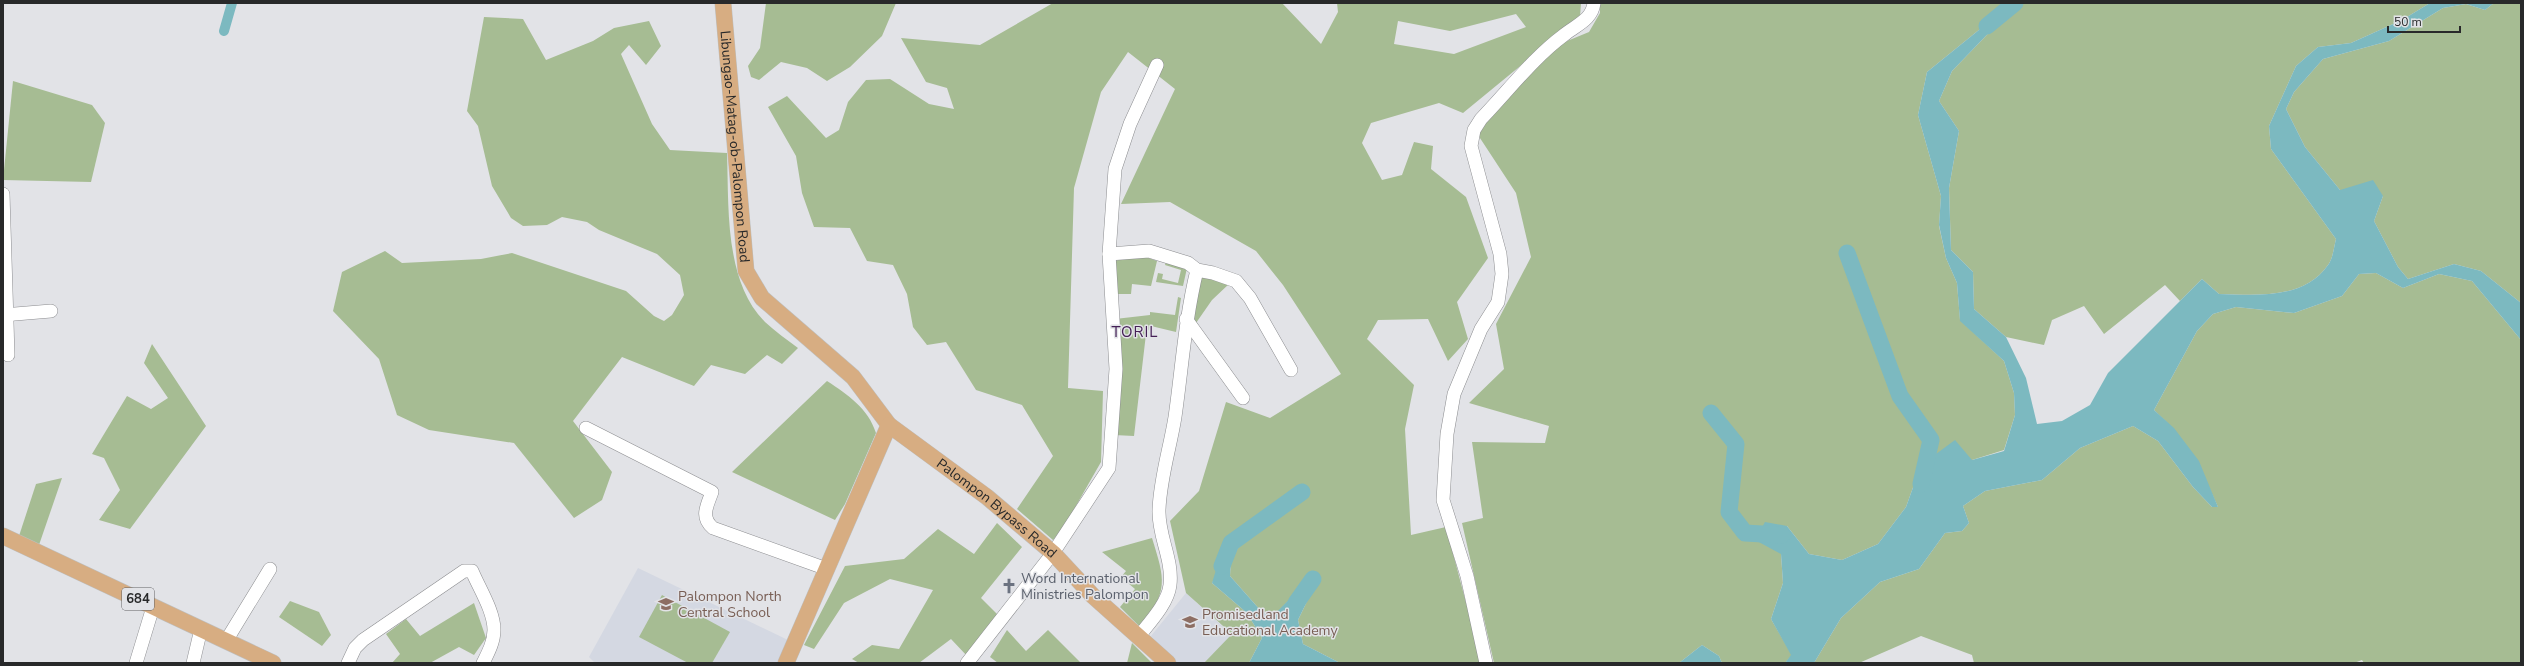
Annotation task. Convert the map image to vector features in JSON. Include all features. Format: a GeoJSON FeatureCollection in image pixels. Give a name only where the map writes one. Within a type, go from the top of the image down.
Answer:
{"type":"FeatureCollection","features":[{"type":"Feature","properties":{"kind":"main road","name":"Libungao-Matag-ob-Palompon Road"},"geometry":{"type":"LineString","coordinates":[[723,3],[746,271],[762,298],[853,377],[889,425]]}},
{"type":"Feature","properties":{"kind":"main road","name":"Palompon Bypass Road"},"geometry":{"type":"LineString","coordinates":[[889,425],[987,497],[1053,553],[1093,596],[1168,663]]}},
{"type":"Feature","properties":{"kind":"main road"},"geometry":{"type":"LineString","coordinates":[[786,663],[889,425]]}},
{"type":"Feature","properties":{"kind":"main road","name":"684"},"geometry":{"type":"LineString","coordinates":[[3,536],[201,629],[264,661]]}},
{"type":"Feature","properties":{"kind":"street"},"geometry":{"type":"LineString","coordinates":[[1486,663],[1467,576],[1443,500],[1447,434],[1454,394],[1481,329],[1498,302],[1502,274],[1497,241],[1471,146],[1474,130],[1481,119],[1552,44],[1586,20],[1593,12],[1594,3]]}},
{"type":"Feature","properties":{"kind":"street"},"geometry":{"type":"LineString","coordinates":[[966,663],[1053,553],[1109,468],[1116,370],[1109,254],[1115,169],[1130,124],[1158,65]]}},
{"type":"Feature","properties":{"kind":"street"},"geometry":{"type":"LineString","coordinates":[[3,194],[5,315],[8,355]]}},
{"type":"Feature","properties":{"kind":"street"},"geometry":{"type":"LineString","coordinates":[[1109,254],[1149,251],[1188,263],[1197,270],[1213,273],[1236,281],[1250,298],[1291,370]]}},
{"type":"Feature","properties":{"kind":"street"},"geometry":{"type":"LineString","coordinates":[[1139,636],[1159,610],[1170,586],[1170,571],[1160,532],[1159,509],[1175,418],[1186,319],[1197,270]]}},
{"type":"Feature","properties":{"kind":"street"},"geometry":{"type":"LineString","coordinates":[[5,315],[51,311]]}},
{"type":"Feature","properties":{"kind":"street"},"geometry":{"type":"LineString","coordinates":[[1186,319],[1243,398]]}},
{"type":"Feature","properties":{"kind":"street"},"geometry":{"type":"LineString","coordinates":[[586,428],[712,492],[705,512],[706,522],[713,528],[827,569]]}},
{"type":"Feature","properties":{"kind":"street"},"geometry":{"type":"LineString","coordinates":[[226,641],[270,569]]}},
{"type":"Feature","properties":{"kind":"street"},"geometry":{"type":"LineString","coordinates":[[348,663],[355,648],[363,640],[455,575],[464,571],[472,571],[488,609],[494,630],[491,646],[483,663]]}},
{"type":"Feature","properties":{"kind":"street"},"geometry":{"type":"LineString","coordinates":[[136,663],[153,607]]}},
{"type":"Feature","properties":{"kind":"street"},"geometry":{"type":"LineString","coordinates":[[193,663],[201,629]]}},
{"type":"Feature","properties":{"kind":"shaded area","name":"Palompon North Central School"},"geometry":{"type":"Polygon","coordinates":[[[638,568],[788,640],[778,663],[595,663],[589,657],[638,568]]]}},
{"type":"Feature","properties":{"kind":"shaded area","name":"Promisedland Educational Academy"},"geometry":{"type":"Polygon","coordinates":[[[1186,593],[1232,635],[1204,663],[1176,663],[1151,636],[1186,593]]]}},
{"type":"Feature","properties":{"kind":"green space"},"geometry":{"type":"Polygon","coordinates":[[[766,3],[896,3],[882,36],[850,67],[827,81],[807,68],[781,62],[759,80],[751,77],[748,66],[760,48],[766,3]]]}},
{"type":"Feature","properties":{"kind":"green space"},"geometry":{"type":"Polygon","coordinates":[[[1053,3],[1282,3],[1321,44],[1338,12],[1337,3],[1581,3],[1580,17],[1463,113],[1439,103],[1371,123],[1362,143],[1382,180],[1402,175],[1414,142],[1433,146],[1431,169],[1466,197],[1488,258],[1457,302],[1468,339],[1448,361],[1428,319],[1378,320],[1367,339],[1414,385],[1405,429],[1411,535],[1446,527],[1482,663],[1340,663],[1303,644],[1298,620],[1314,587],[1307,581],[1274,616],[1261,611],[1230,576],[1231,557],[1247,537],[1242,531],[1212,583],[1247,613],[1262,638],[1249,663],[1204,663],[1232,634],[1186,593],[1170,521],[1199,491],[1226,402],[1270,418],[1341,374],[1283,285],[1256,251],[1170,202],[1121,204],[1175,89],[1128,52],[1101,92],[1074,188],[1068,388],[1103,391],[1101,462],[1065,525],[1053,540],[1017,509],[1053,456],[1022,405],[976,390],[946,342],[927,345],[913,327],[907,294],[893,265],[867,261],[850,228],[814,227],[802,193],[796,156],[768,107],[787,96],[826,138],[839,130],[848,102],[866,80],[890,79],[929,104],[954,109],[947,88],[926,82],[901,38],[980,45],[1053,3]],[[1516,14],[1450,31],[1398,21],[1394,44],[1454,54],[1526,27],[1516,14]]]}},
{"type":"Feature","properties":{"kind":"green space"},"geometry":{"type":"Polygon","coordinates":[[[1600,3],[2430,3],[2402,20],[2351,43],[2318,47],[2296,66],[2269,126],[2271,149],[2336,239],[2330,262],[2318,276],[2306,284],[2292,290],[2278,293],[2248,295],[2219,294],[2202,279],[2180,301],[2165,285],[2104,334],[2084,306],[2052,320],[2044,345],[2006,337],[1974,309],[1973,272],[1951,250],[1949,188],[1959,131],[1939,101],[1952,71],[2006,15],[2006,8],[1927,72],[1918,115],[1941,196],[1939,226],[1946,258],[1957,283],[1960,320],[2004,361],[2014,393],[2015,415],[2004,450],[1972,460],[1921,465],[1906,507],[1878,544],[1842,560],[1809,554],[1787,526],[1781,554],[1783,583],[1771,619],[1792,655],[1785,663],[1722,663],[1719,656],[1702,645],[1679,663],[1494,663],[1462,523],[1483,518],[1472,442],[1545,443],[1549,426],[1469,403],[1504,369],[1496,324],[1531,257],[1516,193],[1478,135],[1503,99],[1555,46],[1589,32],[1600,13],[1600,3]]]}},
{"type":"Feature","properties":{"kind":"green space"},"geometry":{"type":"Polygon","coordinates":[[[2494,3],[2521,3],[2521,303],[2481,271],[2454,264],[2408,279],[2398,267],[2374,221],[2383,196],[2340,190],[2305,147],[2286,109],[2294,92],[2323,59],[2389,41],[2443,8],[2466,4],[2485,10],[2494,3]]]}},
{"type":"Feature","properties":{"kind":"green space"},"geometry":{"type":"Polygon","coordinates":[[[484,17],[523,19],[546,60],[593,41],[614,28],[649,21],[661,46],[646,65],[629,45],[621,54],[652,124],[670,150],[727,153],[731,242],[735,264],[742,286],[752,305],[765,322],[798,348],[782,364],[767,355],[745,374],[711,365],[694,386],[622,357],[573,421],[612,472],[602,500],[574,518],[514,443],[429,430],[397,415],[379,359],[333,311],[342,272],[385,251],[402,263],[481,259],[512,253],[626,291],[654,316],[664,321],[672,315],[684,295],[680,275],[657,254],[599,230],[587,222],[562,217],[547,225],[523,226],[511,218],[492,186],[478,126],[467,111],[484,17]]]}},
{"type":"Feature","properties":{"kind":"green space"},"geometry":{"type":"Polygon","coordinates":[[[13,81],[92,105],[105,123],[91,182],[3,180],[13,81]]]}},
{"type":"Feature","properties":{"kind":"green space"},"geometry":{"type":"Polygon","coordinates":[[[1143,256],[1157,261],[1151,286],[1132,284],[1131,294],[1113,294],[1113,261],[1143,256]]]}},
{"type":"Feature","properties":{"kind":"green space"},"geometry":{"type":"Polygon","coordinates":[[[1166,262],[1187,268],[1183,286],[1156,282],[1158,273],[1163,274],[1162,279],[1178,283],[1181,270],[1165,265],[1166,262]]]}},
{"type":"Feature","properties":{"kind":"green space"},"geometry":{"type":"Polygon","coordinates":[[[2376,273],[2403,288],[2439,274],[2472,281],[2521,340],[2521,663],[2364,663],[2362,660],[2354,663],[1974,663],[1972,655],[1921,636],[1859,663],[1814,663],[1841,618],[1880,582],[1919,569],[1945,533],[1962,531],[1969,523],[1963,506],[1985,491],[2042,480],[2080,448],[2133,426],[2158,441],[2193,487],[2212,507],[2218,507],[2199,466],[2185,443],[2154,410],[2197,331],[2213,314],[2236,307],[2294,313],[2342,296],[2359,274],[2376,273]]]}},
{"type":"Feature","properties":{"kind":"green space"},"geometry":{"type":"Polygon","coordinates":[[[1199,276],[1230,283],[1212,300],[1196,323],[1190,316],[1199,276]]]}},
{"type":"Feature","properties":{"kind":"green space"},"geometry":{"type":"Polygon","coordinates":[[[1178,297],[1181,298],[1176,332],[1151,326],[1146,334],[1134,436],[1114,435],[1115,319],[1150,315],[1150,312],[1175,315],[1178,297]]]}},
{"type":"Feature","properties":{"kind":"green space"},"geometry":{"type":"Polygon","coordinates":[[[152,344],[206,426],[130,529],[99,520],[120,490],[104,458],[92,454],[127,396],[151,409],[168,398],[144,363],[152,344]]]}},
{"type":"Feature","properties":{"kind":"green space"},"geometry":{"type":"Polygon","coordinates":[[[827,381],[850,397],[863,409],[876,433],[845,504],[835,520],[732,472],[827,381]]]}},
{"type":"Feature","properties":{"kind":"green space"},"geometry":{"type":"Polygon","coordinates":[[[62,478],[39,545],[19,536],[36,484],[62,478]]]}},
{"type":"Feature","properties":{"kind":"green space"},"geometry":{"type":"Polygon","coordinates":[[[997,523],[1022,547],[981,598],[999,616],[968,657],[951,639],[919,663],[859,663],[852,659],[872,645],[899,649],[933,590],[890,579],[844,603],[814,649],[804,645],[845,566],[904,559],[938,529],[974,554],[997,523]]]}},
{"type":"Feature","properties":{"kind":"green space"},"geometry":{"type":"Polygon","coordinates":[[[1152,538],[1160,565],[1162,585],[1156,604],[1140,627],[1120,607],[1135,589],[1121,577],[1126,571],[1102,552],[1152,538]]]}},
{"type":"Feature","properties":{"kind":"green space"},"geometry":{"type":"Polygon","coordinates":[[[662,595],[730,632],[712,663],[688,663],[639,637],[662,595]]]}},
{"type":"Feature","properties":{"kind":"green space"},"geometry":{"type":"Polygon","coordinates":[[[290,601],[319,612],[331,635],[322,646],[279,617],[290,601]]]}},
{"type":"Feature","properties":{"kind":"green space"},"geometry":{"type":"Polygon","coordinates":[[[474,603],[486,638],[474,655],[459,647],[430,663],[392,663],[400,654],[386,634],[406,619],[420,636],[474,603]]]}},
{"type":"Feature","properties":{"kind":"green space"},"geometry":{"type":"Polygon","coordinates":[[[1007,630],[1026,651],[1048,630],[1081,663],[998,663],[990,657],[1007,630]]]}},
{"type":"Feature","properties":{"kind":"green space"},"geometry":{"type":"Polygon","coordinates":[[[1132,643],[1152,663],[1127,663],[1132,643]]]}},
{"type":"Feature","properties":{"kind":"water"},"geometry":{"type":"Polygon","coordinates":[[[2430,3],[2494,3],[2485,10],[2466,4],[2443,8],[2389,41],[2323,59],[2294,92],[2286,109],[2305,147],[2340,190],[2373,180],[2383,196],[2374,221],[2398,267],[2408,279],[2454,264],[2481,271],[2521,303],[2521,340],[2472,281],[2439,274],[2403,288],[2376,273],[2359,274],[2342,296],[2294,313],[2236,307],[2213,314],[2197,331],[2154,410],[2174,428],[2199,461],[2218,507],[2212,507],[2193,487],[2158,441],[2133,426],[2080,448],[2042,480],[1985,491],[1963,506],[1969,523],[1962,531],[1945,533],[1919,569],[1880,582],[1841,618],[1814,663],[1785,663],[1791,655],[1771,619],[1783,583],[1781,554],[1755,540],[1765,522],[1787,526],[1809,554],[1842,560],[1878,544],[1906,507],[1921,465],[1955,440],[1972,460],[2004,451],[2015,415],[2014,393],[2004,361],[1960,321],[1957,283],[1946,258],[1939,225],[1941,196],[1918,115],[1927,72],[2006,8],[2006,15],[1952,71],[1939,101],[1959,131],[1949,188],[1951,250],[1973,272],[1974,309],[2006,337],[2026,378],[2037,424],[2062,421],[2090,405],[2108,373],[2202,279],[2219,294],[2248,295],[2278,293],[2292,290],[2306,284],[2318,276],[2328,265],[2336,239],[2271,149],[2269,126],[2296,66],[2318,47],[2351,43],[2402,20],[2430,3]]]}},
{"type":"Feature","properties":{"kind":"water"},"geometry":{"type":"Polygon","coordinates":[[[1242,531],[1247,537],[1231,557],[1230,576],[1261,611],[1273,616],[1307,581],[1314,587],[1298,620],[1303,644],[1340,663],[1249,663],[1262,638],[1247,613],[1212,583],[1219,560],[1242,531]]]}},
{"type":"Feature","properties":{"kind":"water"},"geometry":{"type":"Polygon","coordinates":[[[1702,645],[1719,656],[1722,663],[1679,663],[1702,645]]]}},
{"type":"Feature","properties":{"kind":"waterway"},"geometry":{"type":"LineString","coordinates":[[224,31],[232,3]]}},
{"type":"Feature","properties":{"kind":"waterway"},"geometry":{"type":"LineString","coordinates":[[1987,26],[2015,3]]}},
{"type":"Feature","properties":{"kind":"waterway"},"geometry":{"type":"LineString","coordinates":[[1847,253],[1900,396],[1931,440],[1921,484]]}},
{"type":"Feature","properties":{"kind":"waterway"},"geometry":{"type":"LineString","coordinates":[[1711,413],[1736,444],[1729,512],[1745,533],[1782,535]]}},
{"type":"Feature","properties":{"kind":"waterway"},"geometry":{"type":"LineString","coordinates":[[1222,566],[1231,543],[1302,492]]}},
{"type":"Feature","properties":{"kind":"waterway"},"geometry":{"type":"LineString","coordinates":[[1296,603],[1313,579]]}},
{"type":"Feature","properties":{"kind":"place","name":"Word International Ministries Palompon"},"geometry":{"type":"Point","coordinates":[1009,586]}},
{"type":"Feature","properties":{"kind":"place","name":"Palompon North Central School"},"geometry":{"type":"Point","coordinates":[666,604]}},
{"type":"Feature","properties":{"kind":"place","name":"Promisedland Educational Academy"},"geometry":{"type":"Point","coordinates":[1190,622]}},
{"type":"Feature","properties":{"kind":"district","name":"TORIL"},"geometry":{"type":"Point","coordinates":[1135,332]}}]}
